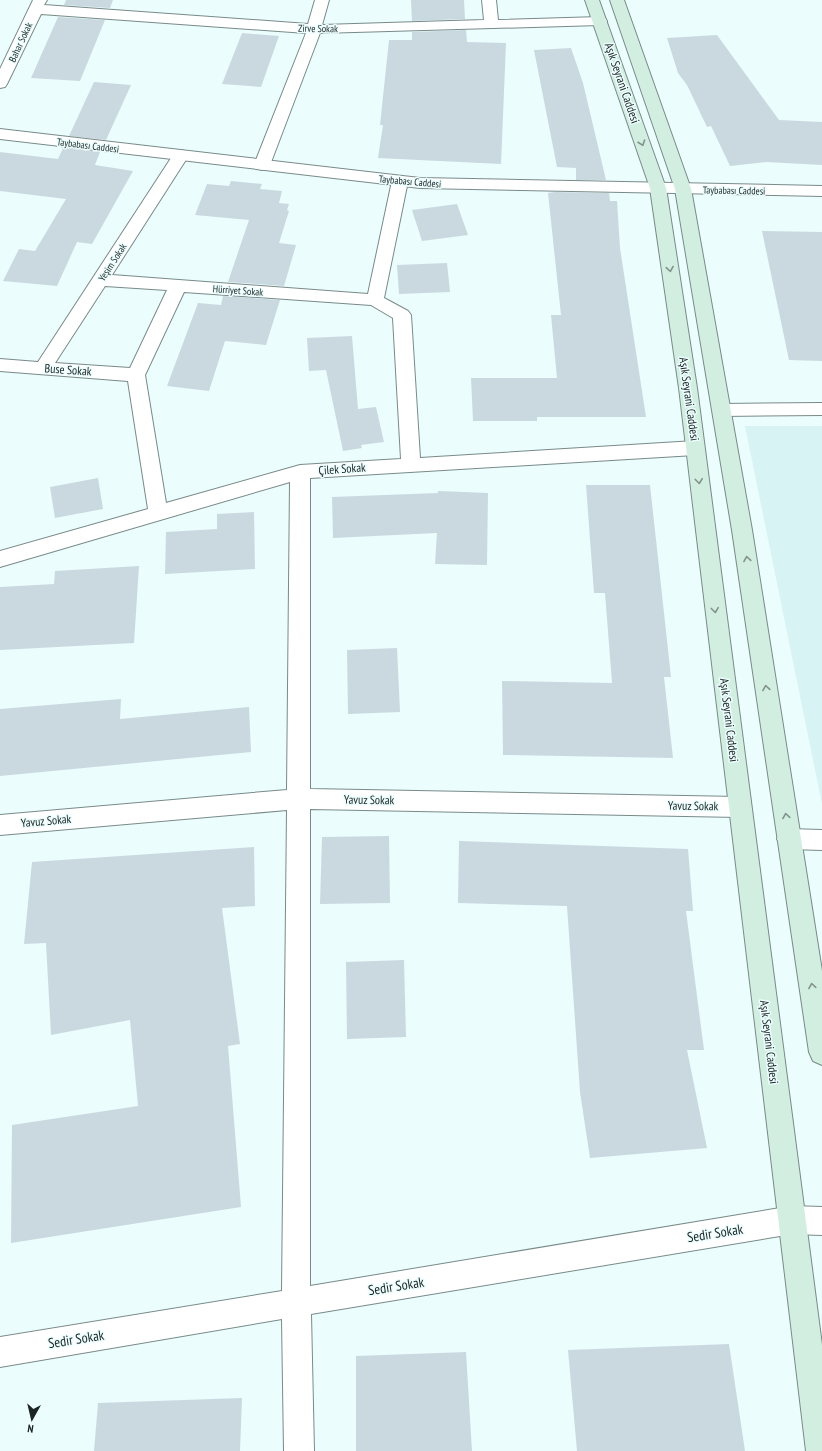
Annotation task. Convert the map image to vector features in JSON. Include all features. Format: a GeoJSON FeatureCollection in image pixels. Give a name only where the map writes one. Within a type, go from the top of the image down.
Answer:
{"type":"FeatureCollection","features":[{"type":"Feature","properties":{"kind":"main road","name":"Aşık Seyrani Caddesi"},"geometry":{"type":"LineString","coordinates":[[592,0],[658,188],[695,448],[821,1451]]}},
{"type":"Feature","properties":{"kind":"main road"},"geometry":{"type":"LineString","coordinates":[[617,0],[683,189],[742,530],[822,1052]]}},
{"type":"Feature","properties":{"kind":"street"},"geometry":{"type":"LineString","coordinates":[[262,165],[314,29],[322,0]]}},
{"type":"Feature","properties":{"kind":"street"},"geometry":{"type":"LineString","coordinates":[[489,0],[492,24]]}},
{"type":"Feature","properties":{"kind":"street","name":"Zirve Sokak"},"geometry":{"type":"LineString","coordinates":[[38,4],[314,29],[600,21]]}},
{"type":"Feature","properties":{"kind":"street","name":"Bahar Sokak"},"geometry":{"type":"LineString","coordinates":[[2,77],[38,4]]}},
{"type":"Feature","properties":{"kind":"street","name":"Taybabası Caddesi"},"geometry":{"type":"LineString","coordinates":[[0,134],[420,183],[822,191]]}},
{"type":"Feature","properties":{"kind":"street","name":"Yeşim Sokak"},"geometry":{"type":"LineString","coordinates":[[43,368],[181,156]]}},
{"type":"Feature","properties":{"kind":"street"},"geometry":{"type":"LineString","coordinates":[[400,181],[375,300],[402,314],[411,464]]}},
{"type":"Feature","properties":{"kind":"street","name":"Hürriyet Sokak"},"geometry":{"type":"LineString","coordinates":[[100,280],[375,300]]}},
{"type":"Feature","properties":{"kind":"street"},"geometry":{"type":"LineString","coordinates":[[158,513],[136,375],[178,286]]}},
{"type":"Feature","properties":{"kind":"street","name":"Buse Sokak"},"geometry":{"type":"LineString","coordinates":[[0,365],[136,375]]}},
{"type":"Feature","properties":{"kind":"street"},"geometry":{"type":"LineString","coordinates":[[722,410],[822,409]]}},
{"type":"Feature","properties":{"kind":"street","name":"Çilek Sokak"},"geometry":{"type":"LineString","coordinates":[[0,559],[300,472],[411,464],[695,448]]}},
{"type":"Feature","properties":{"kind":"street"},"geometry":{"type":"LineString","coordinates":[[299,1451],[296,1303],[300,472]]}},
{"type":"Feature","properties":{"kind":"street","name":"Yavuz Sokak"},"geometry":{"type":"LineString","coordinates":[[0,825],[299,799],[739,807]]}},
{"type":"Feature","properties":{"kind":"street"},"geometry":{"type":"LineString","coordinates":[[789,839],[822,840]]}},
{"type":"Feature","properties":{"kind":"street","name":"Sedir Sokak"},"geometry":{"type":"LineString","coordinates":[[0,1352],[792,1220],[822,1221]]}},
{"type":"Feature","properties":{"kind":"shaded area"},"geometry":{"type":"Polygon","coordinates":[[[745,426],[822,426],[822,804],[745,426]]]}},
{"type":"Feature","properties":{"kind":"building"},"geometry":{"type":"Polygon","coordinates":[[[66,0],[113,0],[110,8],[64,5],[66,0]]]}},
{"type":"Feature","properties":{"kind":"building"},"geometry":{"type":"Polygon","coordinates":[[[411,0],[464,0],[465,19],[412,21],[411,0]]]}},
{"type":"Feature","properties":{"kind":"building"},"geometry":{"type":"Polygon","coordinates":[[[58,17],[105,20],[80,81],[31,78],[58,17]]]}},
{"type":"Feature","properties":{"kind":"building"},"geometry":{"type":"Polygon","coordinates":[[[466,30],[467,42],[506,43],[501,164],[378,158],[383,125],[380,125],[389,40],[412,40],[412,32],[466,30]]]}},
{"type":"Feature","properties":{"kind":"building"},"geometry":{"type":"Polygon","coordinates":[[[242,33],[279,36],[261,87],[222,84],[242,33]]]}},
{"type":"Feature","properties":{"kind":"building"},"geometry":{"type":"Polygon","coordinates":[[[717,35],[779,120],[822,122],[822,165],[766,162],[730,166],[711,126],[707,127],[687,85],[678,73],[667,38],[717,35]]]}},
{"type":"Feature","properties":{"kind":"building"},"geometry":{"type":"Polygon","coordinates":[[[571,48],[583,83],[606,180],[576,180],[576,168],[557,167],[534,50],[571,48]]]}},
{"type":"Feature","properties":{"kind":"building"},"geometry":{"type":"Polygon","coordinates":[[[94,82],[131,85],[106,140],[69,136],[94,82]]]}},
{"type":"Feature","properties":{"kind":"building"},"geometry":{"type":"Polygon","coordinates":[[[63,148],[100,152],[95,165],[133,171],[92,244],[77,242],[57,286],[3,281],[19,249],[35,251],[66,199],[0,191],[0,152],[58,159],[63,148]]]}},
{"type":"Feature","properties":{"kind":"building"},"geometry":{"type":"Polygon","coordinates":[[[231,181],[262,184],[260,189],[282,191],[279,203],[289,204],[287,210],[289,211],[279,243],[296,245],[284,286],[228,282],[249,220],[195,215],[207,184],[229,186],[231,181]]]}},
{"type":"Feature","properties":{"kind":"building"},"geometry":{"type":"Polygon","coordinates":[[[548,193],[609,193],[610,201],[617,201],[620,248],[646,417],[537,417],[537,421],[473,421],[471,378],[557,378],[551,315],[561,315],[548,193]]]}},
{"type":"Feature","properties":{"kind":"building"},"geometry":{"type":"Polygon","coordinates":[[[457,204],[468,235],[422,241],[412,210],[457,204]]]}},
{"type":"Feature","properties":{"kind":"building"},"geometry":{"type":"Polygon","coordinates":[[[762,231],[822,232],[822,361],[789,360],[762,231]]]}},
{"type":"Feature","properties":{"kind":"building"},"geometry":{"type":"Polygon","coordinates":[[[447,263],[450,292],[399,294],[397,265],[447,263]]]}},
{"type":"Feature","properties":{"kind":"building"},"geometry":{"type":"Polygon","coordinates":[[[223,296],[280,300],[266,345],[225,341],[209,391],[167,386],[198,303],[221,305],[223,296]]]}},
{"type":"Feature","properties":{"kind":"building"},"geometry":{"type":"Polygon","coordinates":[[[352,336],[358,409],[376,407],[384,442],[361,445],[362,448],[343,451],[326,370],[309,371],[307,338],[352,336]]]}},
{"type":"Feature","properties":{"kind":"building"},"geometry":{"type":"Polygon","coordinates":[[[98,478],[103,509],[55,518],[50,487],[98,478]]]}},
{"type":"Feature","properties":{"kind":"building"},"geometry":{"type":"Polygon","coordinates":[[[586,485],[650,485],[671,677],[664,677],[673,758],[503,755],[502,681],[612,683],[605,593],[594,593],[586,485]]]}},
{"type":"Feature","properties":{"kind":"building"},"geometry":{"type":"Polygon","coordinates":[[[438,491],[488,493],[487,565],[435,564],[437,533],[333,538],[332,497],[438,493],[438,491]]]}},
{"type":"Feature","properties":{"kind":"building"},"geometry":{"type":"Polygon","coordinates":[[[254,512],[255,569],[165,574],[166,532],[217,529],[217,514],[254,512]]]}},
{"type":"Feature","properties":{"kind":"building"},"geometry":{"type":"Polygon","coordinates":[[[139,566],[134,643],[0,650],[0,587],[54,584],[55,571],[139,566]]]}},
{"type":"Feature","properties":{"kind":"building"},"geometry":{"type":"Polygon","coordinates":[[[397,648],[400,712],[348,714],[347,650],[397,648]]]}},
{"type":"Feature","properties":{"kind":"building"},"geometry":{"type":"Polygon","coordinates":[[[121,699],[120,719],[249,707],[251,752],[0,776],[0,709],[121,699]]]}},
{"type":"Feature","properties":{"kind":"building"},"geometry":{"type":"Polygon","coordinates":[[[389,836],[390,903],[320,904],[322,837],[389,836]]]}},
{"type":"Feature","properties":{"kind":"building"},"geometry":{"type":"Polygon","coordinates":[[[459,841],[688,849],[693,911],[686,911],[704,1050],[687,1050],[707,1148],[590,1158],[580,1092],[567,906],[458,903],[459,841]]]}},
{"type":"Feature","properties":{"kind":"building"},"geometry":{"type":"Polygon","coordinates":[[[254,847],[255,906],[222,908],[240,1044],[228,1046],[241,1207],[11,1243],[12,1125],[138,1106],[130,1020],[51,1035],[46,943],[24,944],[32,862],[254,847]]]}},
{"type":"Feature","properties":{"kind":"building"},"geometry":{"type":"Polygon","coordinates":[[[404,960],[406,1037],[347,1039],[346,962],[404,960]]]}},
{"type":"Feature","properties":{"kind":"building"},"geometry":{"type":"Polygon","coordinates":[[[729,1344],[745,1451],[577,1451],[568,1350],[729,1344]]]}},
{"type":"Feature","properties":{"kind":"building"},"geometry":{"type":"Polygon","coordinates":[[[466,1352],[472,1451],[356,1451],[356,1356],[466,1352]]]}},
{"type":"Feature","properties":{"kind":"building"},"geometry":{"type":"Polygon","coordinates":[[[242,1398],[240,1451],[94,1451],[98,1403],[242,1398]]]}}]}
